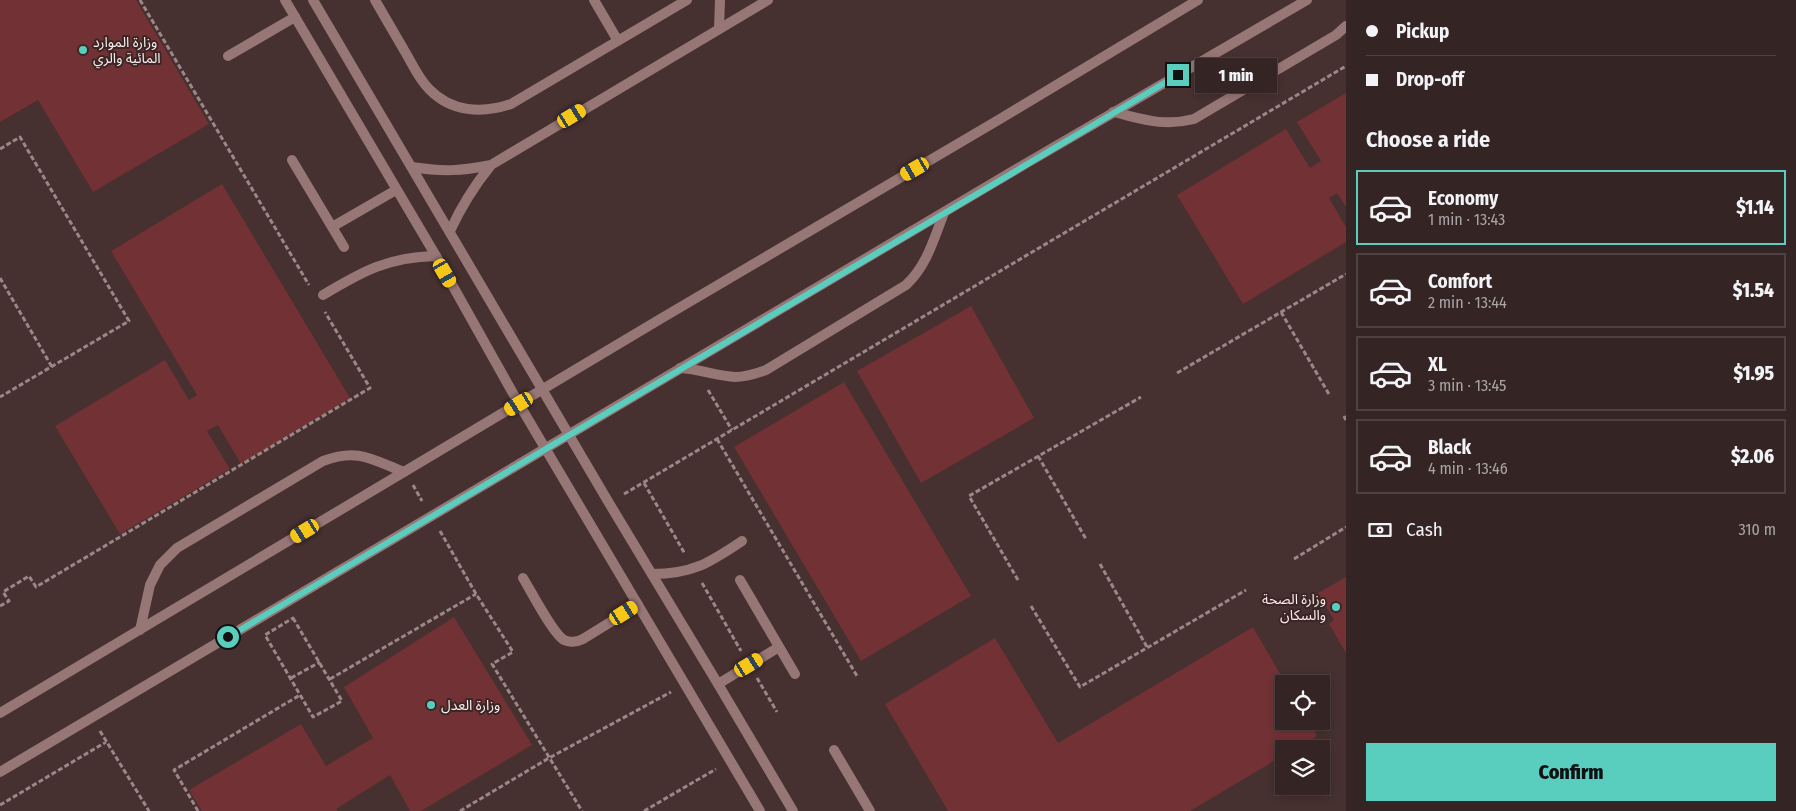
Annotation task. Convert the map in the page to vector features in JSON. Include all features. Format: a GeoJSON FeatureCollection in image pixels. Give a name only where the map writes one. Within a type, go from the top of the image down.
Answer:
{"type":"FeatureCollection","features":[{"type":"Feature","properties":{"kind":"street"},"geometry":{"type":"LineString","coordinates":[[285,0],[436,256],[519,404],[760,811]]}},
{"type":"Feature","properties":{"kind":"street"},"geometry":{"type":"LineString","coordinates":[[313,0],[793,811]]}},
{"type":"Feature","properties":{"kind":"street"},"geometry":{"type":"LineString","coordinates":[[375,0],[419,76],[429,89],[441,99],[455,106],[483,111],[498,109],[511,104],[687,0]]}},
{"type":"Feature","properties":{"kind":"street"},"geometry":{"type":"LineString","coordinates":[[594,0],[618,41]]}},
{"type":"Feature","properties":{"kind":"street"},"geometry":{"type":"LineString","coordinates":[[719,29],[720,0]]}},
{"type":"Feature","properties":{"kind":"street"},"geometry":{"type":"LineString","coordinates":[[412,167],[438,172],[465,170],[491,165],[768,0]]}},
{"type":"Feature","properties":{"kind":"street"},"geometry":{"type":"LineString","coordinates":[[0,713],[1198,0]]}},
{"type":"Feature","properties":{"kind":"street"},"geometry":{"type":"LineString","coordinates":[[0,772],[1113,112],[1307,0]]}},
{"type":"Feature","properties":{"kind":"street"},"geometry":{"type":"LineString","coordinates":[[228,56],[295,17]]}},
{"type":"Feature","properties":{"kind":"street"},"geometry":{"type":"LineString","coordinates":[[1113,112],[1160,123],[1180,123],[1194,119],[1336,35],[1346,26]]}},
{"type":"Feature","properties":{"kind":"street"},"geometry":{"type":"LineString","coordinates":[[292,160],[344,247]]}},
{"type":"Feature","properties":{"kind":"street"},"geometry":{"type":"LineString","coordinates":[[450,232],[461,207],[491,165]]}},
{"type":"Feature","properties":{"kind":"street"},"geometry":{"type":"LineString","coordinates":[[332,227],[396,190]]}},
{"type":"Feature","properties":{"kind":"street"},"geometry":{"type":"LineString","coordinates":[[680,368],[734,377],[750,376],[766,370],[906,285],[914,278],[923,265],[944,213]]}},
{"type":"Feature","properties":{"kind":"street"},"geometry":{"type":"LineString","coordinates":[[322,300],[361,273],[379,265],[416,257],[436,256]]}},
{"type":"Feature","properties":{"kind":"street"},"geometry":{"type":"LineString","coordinates":[[140,630],[150,585],[160,565],[177,548],[323,461],[339,455],[357,454],[404,472]]}},
{"type":"Feature","properties":{"kind":"street"},"geometry":{"type":"LineString","coordinates":[[652,574],[667,574],[694,569],[709,562],[742,541]]}},
{"type":"Feature","properties":{"kind":"street"},"geometry":{"type":"LineString","coordinates":[[523,578],[558,635],[569,642],[577,642],[583,639],[638,605]]}},
{"type":"Feature","properties":{"kind":"street"},"geometry":{"type":"LineString","coordinates":[[740,580],[795,674]]}},
{"type":"Feature","properties":{"kind":"street"},"geometry":{"type":"LineString","coordinates":[[718,684],[779,647]]}},
{"type":"Feature","properties":{"kind":"street"},"geometry":{"type":"LineString","coordinates":[[834,750],[868,810]]}},
{"type":"Feature","properties":{"kind":"path"},"geometry":{"type":"LineString","coordinates":[[140,0],[310,287]]}},
{"type":"Feature","properties":{"kind":"path"},"geometry":{"type":"LineString","coordinates":[[609,503],[1346,66]]}},
{"type":"Feature","properties":{"kind":"path"},"geometry":{"type":"LineString","coordinates":[[0,150],[20,138],[129,321],[0,398]]}},
{"type":"Feature","properties":{"kind":"path"},"geometry":{"type":"LineString","coordinates":[[1177,373],[1346,274]]}},
{"type":"Feature","properties":{"kind":"path"},"geometry":{"type":"LineString","coordinates":[[0,278],[52,367]]}},
{"type":"Feature","properties":{"kind":"path"},"geometry":{"type":"LineString","coordinates":[[0,606],[9,601],[3,592],[29,576],[36,587],[370,388],[322,300]]}},
{"type":"Feature","properties":{"kind":"path"},"geometry":{"type":"LineString","coordinates":[[1281,312],[1330,396]]}},
{"type":"Feature","properties":{"kind":"path"},"geometry":{"type":"LineString","coordinates":[[694,369],[732,430]]}},
{"type":"Feature","properties":{"kind":"path"},"geometry":{"type":"LineString","coordinates":[[1018,580],[968,496],[1140,397]]}},
{"type":"Feature","properties":{"kind":"path"},"geometry":{"type":"LineString","coordinates":[[718,439],[858,676]]}},
{"type":"Feature","properties":{"kind":"path"},"geometry":{"type":"LineString","coordinates":[[1038,456],[1086,539]]}},
{"type":"Feature","properties":{"kind":"path"},"geometry":{"type":"LineString","coordinates":[[420,479],[412,484],[476,594],[513,652],[492,664],[582,811]]}},
{"type":"Feature","properties":{"kind":"path"},"geometry":{"type":"LineString","coordinates":[[644,483],[777,712]]}},
{"type":"Feature","properties":{"kind":"path"},"geometry":{"type":"LineString","coordinates":[[1294,559],[1346,527]]}},
{"type":"Feature","properties":{"kind":"path"},"geometry":{"type":"LineString","coordinates":[[1100,564],[1147,648]]}},
{"type":"Feature","properties":{"kind":"path"},"geometry":{"type":"LineString","coordinates":[[1030,606],[1080,687],[1246,590]]}},
{"type":"Feature","properties":{"kind":"path"},"geometry":{"type":"LineString","coordinates":[[330,679],[476,594]]}},
{"type":"Feature","properties":{"kind":"path"},"geometry":{"type":"LineString","coordinates":[[294,618],[330,679],[342,701],[313,717],[265,634],[294,618]]}},
{"type":"Feature","properties":{"kind":"path"},"geometry":{"type":"LineString","coordinates":[[291,678],[320,662]]}},
{"type":"Feature","properties":{"kind":"path"},"geometry":{"type":"LineString","coordinates":[[460,811],[549,758],[684,684]]}},
{"type":"Feature","properties":{"kind":"path"},"geometry":{"type":"LineString","coordinates":[[198,811],[174,770],[300,695]]}},
{"type":"Feature","properties":{"kind":"path"},"geometry":{"type":"LineString","coordinates":[[92,717],[149,811]]}},
{"type":"Feature","properties":{"kind":"path"},"geometry":{"type":"LineString","coordinates":[[0,805],[106,742]]}},
{"type":"Feature","properties":{"kind":"path"},"geometry":{"type":"LineString","coordinates":[[644,811],[730,761]]}},
{"type":"Feature","properties":{"kind":"building","name":"وزارة الموارد المائية والري"},"geometry":{"type":"Polygon","coordinates":[[[0,0],[136,0],[209,124],[93,192],[38,100],[0,122],[0,0]]]}},
{"type":"Feature","properties":{"kind":"building"},"geometry":{"type":"Polygon","coordinates":[[[1346,93],[1346,207],[1337,193],[1329,198],[1346,227],[1346,242],[1243,304],[1177,195],[1286,129],[1310,168],[1321,161],[1297,122],[1346,93]]]}},
{"type":"Feature","properties":{"kind":"building"},"geometry":{"type":"Polygon","coordinates":[[[222,184],[350,398],[241,464],[218,425],[207,431],[230,469],[120,534],[55,426],[165,360],[189,400],[197,395],[111,251],[222,184]]]}},
{"type":"Feature","properties":{"kind":"building"},"geometry":{"type":"Polygon","coordinates":[[[971,306],[1034,418],[921,483],[857,371],[971,306]]]}},
{"type":"Feature","properties":{"kind":"building"},"geometry":{"type":"Polygon","coordinates":[[[844,382],[971,596],[861,661],[734,447],[844,382]]]}},
{"type":"Feature","properties":{"kind":"building","name":"وزارة الصحة والسكان"},"geometry":{"type":"Polygon","coordinates":[[[1346,577],[1346,653],[1329,624],[1334,620],[1318,593],[1346,577]]]}},
{"type":"Feature","properties":{"kind":"building","name":"وزارة العدل"},"geometry":{"type":"Polygon","coordinates":[[[454,617],[532,745],[421,811],[410,811],[390,775],[336,809],[338,811],[202,811],[189,790],[301,724],[326,766],[373,738],[344,687],[454,617]]]}},
{"type":"Feature","properties":{"kind":"building"},"geometry":{"type":"Polygon","coordinates":[[[1253,627],[1281,675],[1275,675],[1275,730],[1313,730],[1317,736],[1310,740],[1275,740],[1275,760],[1190,811],[948,811],[885,704],[995,638],[1058,743],[1253,627]]]}},
{"type":"Feature","properties":{"kind":"place","name":"وزارة الموارد المائية والري"},"geometry":{"type":"Point","coordinates":[83,50]}},
{"type":"Feature","properties":{"kind":"place","name":"وزارة الصحة والسكان"},"geometry":{"type":"Point","coordinates":[1336,607]}},
{"type":"Feature","properties":{"kind":"place","name":"وزارة العدل"},"geometry":{"type":"Point","coordinates":[431,705]}},
{"type":"Feature","properties":{"kind":"route"},"geometry":{"type":"LineString","coordinates":[[228,637],[1178,75]]}}]}
